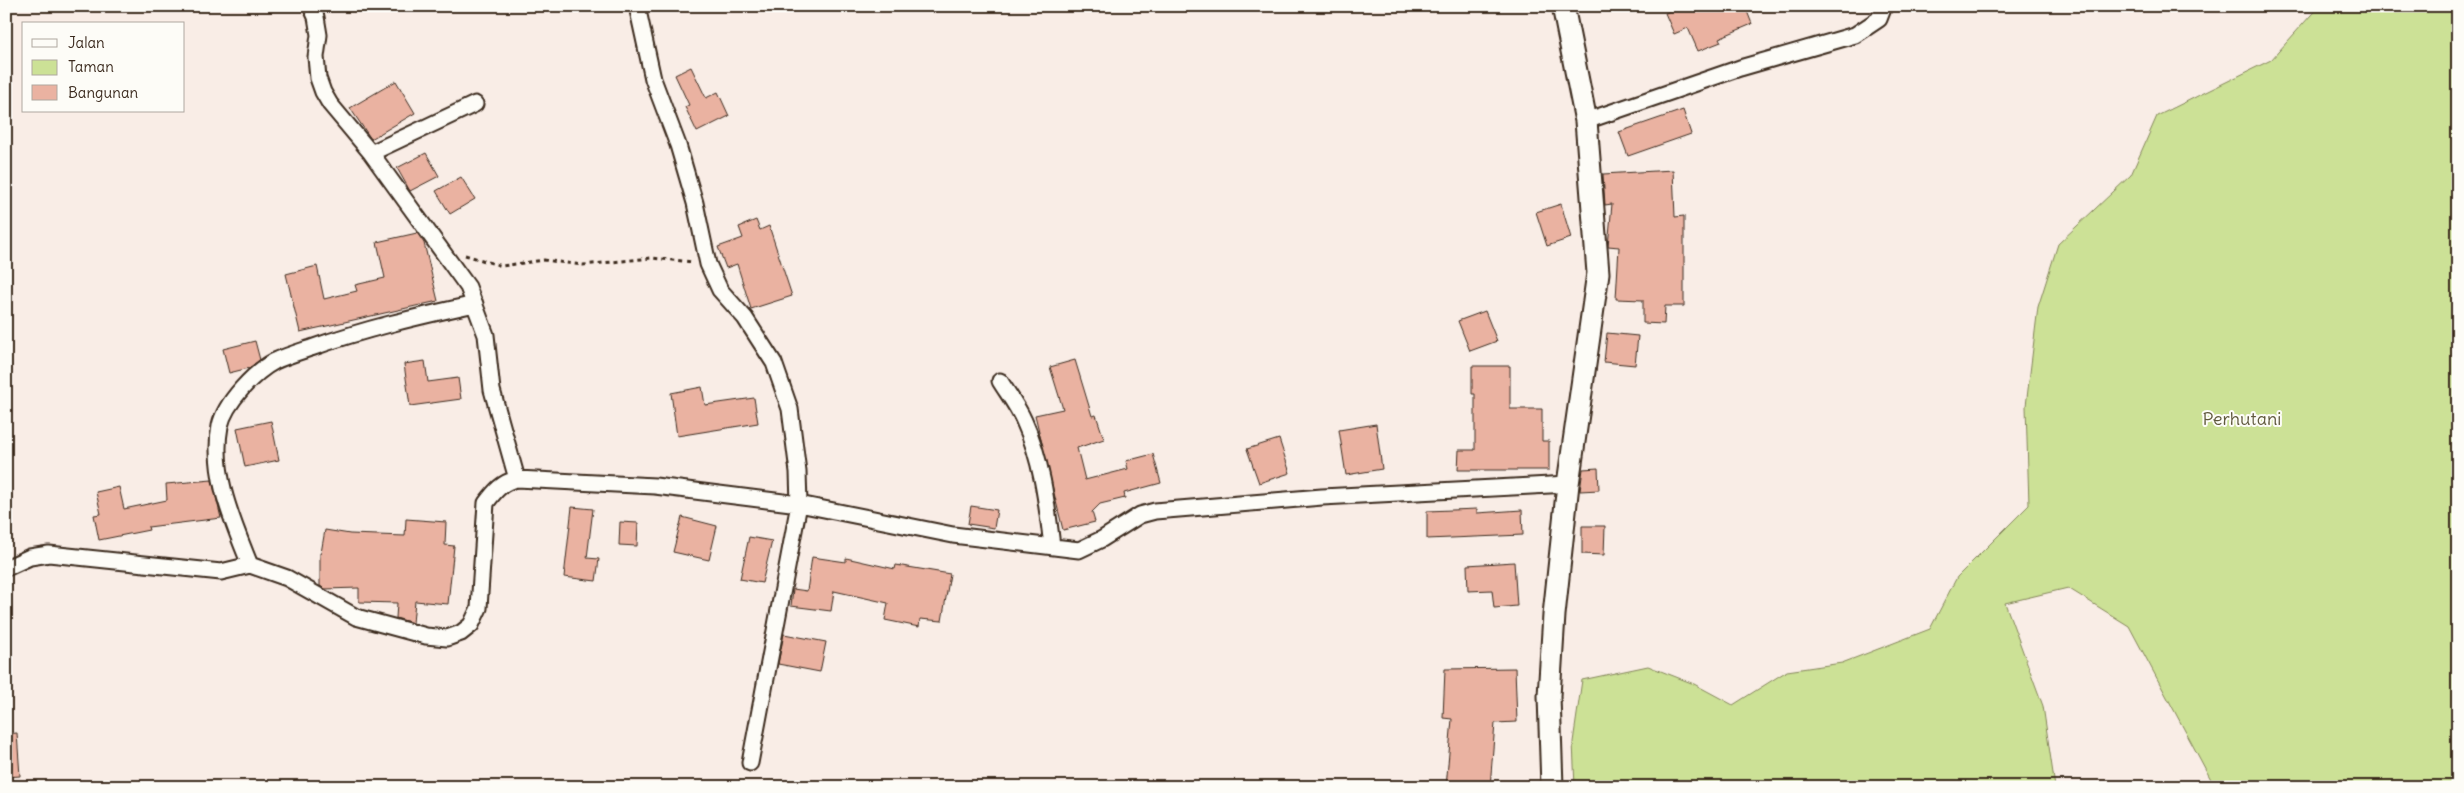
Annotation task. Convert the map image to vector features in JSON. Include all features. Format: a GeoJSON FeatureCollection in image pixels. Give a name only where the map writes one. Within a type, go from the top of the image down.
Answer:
{"type":"FeatureCollection","features":[{"type":"Feature","properties":{"kind":"street"},"geometry":{"type":"LineString","coordinates":[[311,6],[316,17],[319,35],[316,57],[318,78],[323,92],[330,104],[371,153],[468,287],[486,335],[494,398],[518,479]]}},
{"type":"Feature","properties":{"kind":"street"},"geometry":{"type":"LineString","coordinates":[[637,6],[653,79],[678,145],[695,203],[708,264],[720,290],[745,318],[774,363],[790,409],[798,472],[799,504],[750,763]]}},
{"type":"Feature","properties":{"kind":"street"},"geometry":{"type":"LineString","coordinates":[[1552,787],[1549,696],[1554,615],[1568,484],[1598,273],[1586,121],[1563,6]]}},
{"type":"Feature","properties":{"kind":"street"},"geometry":{"type":"LineString","coordinates":[[1586,121],[1740,68],[1855,35],[1879,19],[1884,6]]}},
{"type":"Feature","properties":{"kind":"street"},"geometry":{"type":"LineString","coordinates":[[371,153],[475,104]]}},
{"type":"Feature","properties":{"kind":"street"},"geometry":{"type":"LineString","coordinates":[[250,565],[230,514],[219,466],[220,425],[233,399],[252,378],[275,361],[336,339],[475,304]]}},
{"type":"Feature","properties":{"kind":"street"},"geometry":{"type":"LineString","coordinates":[[1000,381],[1024,421],[1038,465],[1047,501],[1052,546]]}},
{"type":"Feature","properties":{"kind":"street"},"geometry":{"type":"LineString","coordinates":[[6,568],[30,557],[50,554],[221,572],[250,565],[287,578],[310,593],[356,617],[426,636],[447,638],[461,633],[471,625],[479,608],[486,503],[507,481],[518,479],[655,486],[799,504],[953,535],[1079,550],[1102,539],[1140,514],[1155,511],[1322,497],[1568,484]]}},
{"type":"Feature","properties":{"kind":"path"},"geometry":{"type":"LineString","coordinates":[[440,248],[502,266],[544,260],[583,265],[651,258],[708,264]]}},
{"type":"Feature","properties":{"kind":"green space","name":"Perhutani"},"geometry":{"type":"Polygon","coordinates":[[[2319,6],[2458,6],[2458,787],[2215,787],[2129,626],[2068,588],[2005,603],[2043,706],[2055,787],[1575,787],[1573,742],[1582,680],[1648,666],[1694,684],[1733,705],[1787,671],[1842,663],[1930,629],[1957,577],[2029,505],[2026,406],[2038,307],[2058,244],[2131,175],[2157,116],[2271,60],[2319,6]]]}},
{"type":"Feature","properties":{"kind":"building"},"geometry":{"type":"Polygon","coordinates":[[[1682,6],[1745,6],[1752,24],[1719,38],[1721,42],[1698,51],[1688,28],[1674,34],[1665,13],[1682,6]]]}},
{"type":"Feature","properties":{"kind":"building"},"geometry":{"type":"Polygon","coordinates":[[[691,67],[706,98],[718,92],[729,116],[697,132],[685,107],[689,105],[675,75],[691,67]]]}},
{"type":"Feature","properties":{"kind":"building"},"geometry":{"type":"Polygon","coordinates":[[[396,81],[415,113],[371,139],[350,108],[396,81]]]}},
{"type":"Feature","properties":{"kind":"building"},"geometry":{"type":"Polygon","coordinates":[[[1683,110],[1691,134],[1628,156],[1619,132],[1683,110]]]}},
{"type":"Feature","properties":{"kind":"building"},"geometry":{"type":"Polygon","coordinates":[[[426,153],[439,176],[410,191],[397,168],[426,153]]]}},
{"type":"Feature","properties":{"kind":"building"},"geometry":{"type":"Polygon","coordinates":[[[1673,170],[1675,217],[1684,216],[1684,306],[1665,306],[1664,324],[1643,323],[1643,300],[1616,299],[1619,247],[1608,246],[1612,204],[1605,205],[1603,174],[1673,170]]]}},
{"type":"Feature","properties":{"kind":"building"},"geometry":{"type":"Polygon","coordinates":[[[461,177],[475,199],[450,214],[436,191],[461,177]]]}},
{"type":"Feature","properties":{"kind":"building"},"geometry":{"type":"Polygon","coordinates":[[[1561,204],[1571,238],[1547,246],[1536,212],[1561,204]]]}},
{"type":"Feature","properties":{"kind":"building"},"geometry":{"type":"Polygon","coordinates":[[[756,220],[760,230],[769,226],[792,296],[751,309],[737,264],[726,268],[718,247],[743,238],[739,227],[756,220]]]}},
{"type":"Feature","properties":{"kind":"building"},"geometry":{"type":"Polygon","coordinates":[[[417,233],[424,243],[438,301],[300,332],[286,274],[317,266],[324,299],[357,291],[355,285],[385,278],[377,242],[417,233]]]}},
{"type":"Feature","properties":{"kind":"building"},"geometry":{"type":"Polygon","coordinates":[[[1485,311],[1497,341],[1470,351],[1458,321],[1485,311]]]}},
{"type":"Feature","properties":{"kind":"building"},"geometry":{"type":"Polygon","coordinates":[[[1607,333],[1638,336],[1635,365],[1604,362],[1607,333]]]}},
{"type":"Feature","properties":{"kind":"building"},"geometry":{"type":"Polygon","coordinates":[[[255,341],[260,360],[249,368],[229,373],[223,349],[255,341]]]}},
{"type":"Feature","properties":{"kind":"building"},"geometry":{"type":"Polygon","coordinates":[[[1075,360],[1092,416],[1096,415],[1104,439],[1077,448],[1085,480],[1128,469],[1126,461],[1153,454],[1161,483],[1124,493],[1125,498],[1100,504],[1092,512],[1095,522],[1063,530],[1035,415],[1063,409],[1050,367],[1075,360]]]}},
{"type":"Feature","properties":{"kind":"building"},"geometry":{"type":"Polygon","coordinates":[[[425,361],[428,382],[458,378],[461,399],[410,406],[404,364],[425,361]]]}},
{"type":"Feature","properties":{"kind":"building"},"geometry":{"type":"Polygon","coordinates":[[[1472,366],[1510,366],[1510,409],[1542,409],[1542,441],[1549,441],[1549,470],[1458,470],[1459,450],[1475,450],[1475,394],[1472,394],[1472,366]]]}},
{"type":"Feature","properties":{"kind":"building"},"geometry":{"type":"Polygon","coordinates":[[[702,387],[705,405],[754,398],[758,423],[677,436],[671,393],[702,387]]]}},
{"type":"Feature","properties":{"kind":"building"},"geometry":{"type":"Polygon","coordinates":[[[271,421],[279,460],[245,467],[237,428],[271,421]]]}},
{"type":"Feature","properties":{"kind":"building"},"geometry":{"type":"Polygon","coordinates":[[[1376,424],[1382,469],[1346,475],[1339,430],[1376,424]]]}},
{"type":"Feature","properties":{"kind":"building"},"geometry":{"type":"Polygon","coordinates":[[[1279,439],[1290,473],[1259,483],[1247,449],[1279,439]]]}},
{"type":"Feature","properties":{"kind":"building"},"geometry":{"type":"Polygon","coordinates":[[[1598,468],[1599,490],[1580,491],[1583,469],[1598,468]]]}},
{"type":"Feature","properties":{"kind":"building"},"geometry":{"type":"Polygon","coordinates":[[[212,480],[221,518],[148,527],[149,530],[99,540],[94,515],[101,514],[96,492],[119,487],[124,509],[167,500],[166,484],[212,480]]]}},
{"type":"Feature","properties":{"kind":"building"},"geometry":{"type":"Polygon","coordinates":[[[971,506],[997,510],[994,528],[968,524],[971,506]]]}},
{"type":"Feature","properties":{"kind":"building"},"geometry":{"type":"Polygon","coordinates":[[[572,507],[593,509],[587,558],[599,559],[596,581],[564,577],[572,507]]]}},
{"type":"Feature","properties":{"kind":"building"},"geometry":{"type":"Polygon","coordinates":[[[1477,509],[1477,513],[1522,510],[1523,535],[1427,539],[1427,511],[1477,509]]]}},
{"type":"Feature","properties":{"kind":"building"},"geometry":{"type":"Polygon","coordinates":[[[682,517],[717,526],[709,560],[673,552],[682,517]]]}},
{"type":"Feature","properties":{"kind":"building"},"geometry":{"type":"Polygon","coordinates":[[[406,519],[446,522],[445,545],[454,546],[448,604],[415,601],[413,623],[396,618],[397,603],[359,602],[359,588],[325,589],[320,586],[320,553],[325,530],[350,534],[405,536],[406,519]]]}},
{"type":"Feature","properties":{"kind":"building"},"geometry":{"type":"Polygon","coordinates":[[[620,522],[638,523],[637,546],[619,545],[620,522]]]}},
{"type":"Feature","properties":{"kind":"building"},"geometry":{"type":"Polygon","coordinates":[[[1582,526],[1605,526],[1604,555],[1582,554],[1582,526]]]}},
{"type":"Feature","properties":{"kind":"building"},"geometry":{"type":"Polygon","coordinates":[[[749,537],[772,541],[762,583],[740,579],[749,537]]]}},
{"type":"Feature","properties":{"kind":"building"},"geometry":{"type":"Polygon","coordinates":[[[812,557],[846,562],[846,558],[895,569],[896,565],[950,574],[942,621],[920,619],[919,627],[885,620],[888,603],[834,591],[831,611],[791,606],[793,589],[807,591],[812,557]]]}},
{"type":"Feature","properties":{"kind":"building"},"geometry":{"type":"Polygon","coordinates":[[[1514,562],[1517,606],[1494,608],[1492,590],[1468,591],[1467,565],[1514,562]]]}},
{"type":"Feature","properties":{"kind":"building"},"geometry":{"type":"Polygon","coordinates":[[[784,634],[826,642],[820,672],[778,664],[784,634]]]}},
{"type":"Feature","properties":{"kind":"building"},"geometry":{"type":"Polygon","coordinates":[[[1515,668],[1517,722],[1495,723],[1490,787],[1446,787],[1452,719],[1443,718],[1445,669],[1515,668]]]}},
{"type":"Feature","properties":{"kind":"building"},"geometry":{"type":"Polygon","coordinates":[[[17,733],[20,776],[6,777],[6,734],[17,733]]]}}]}
